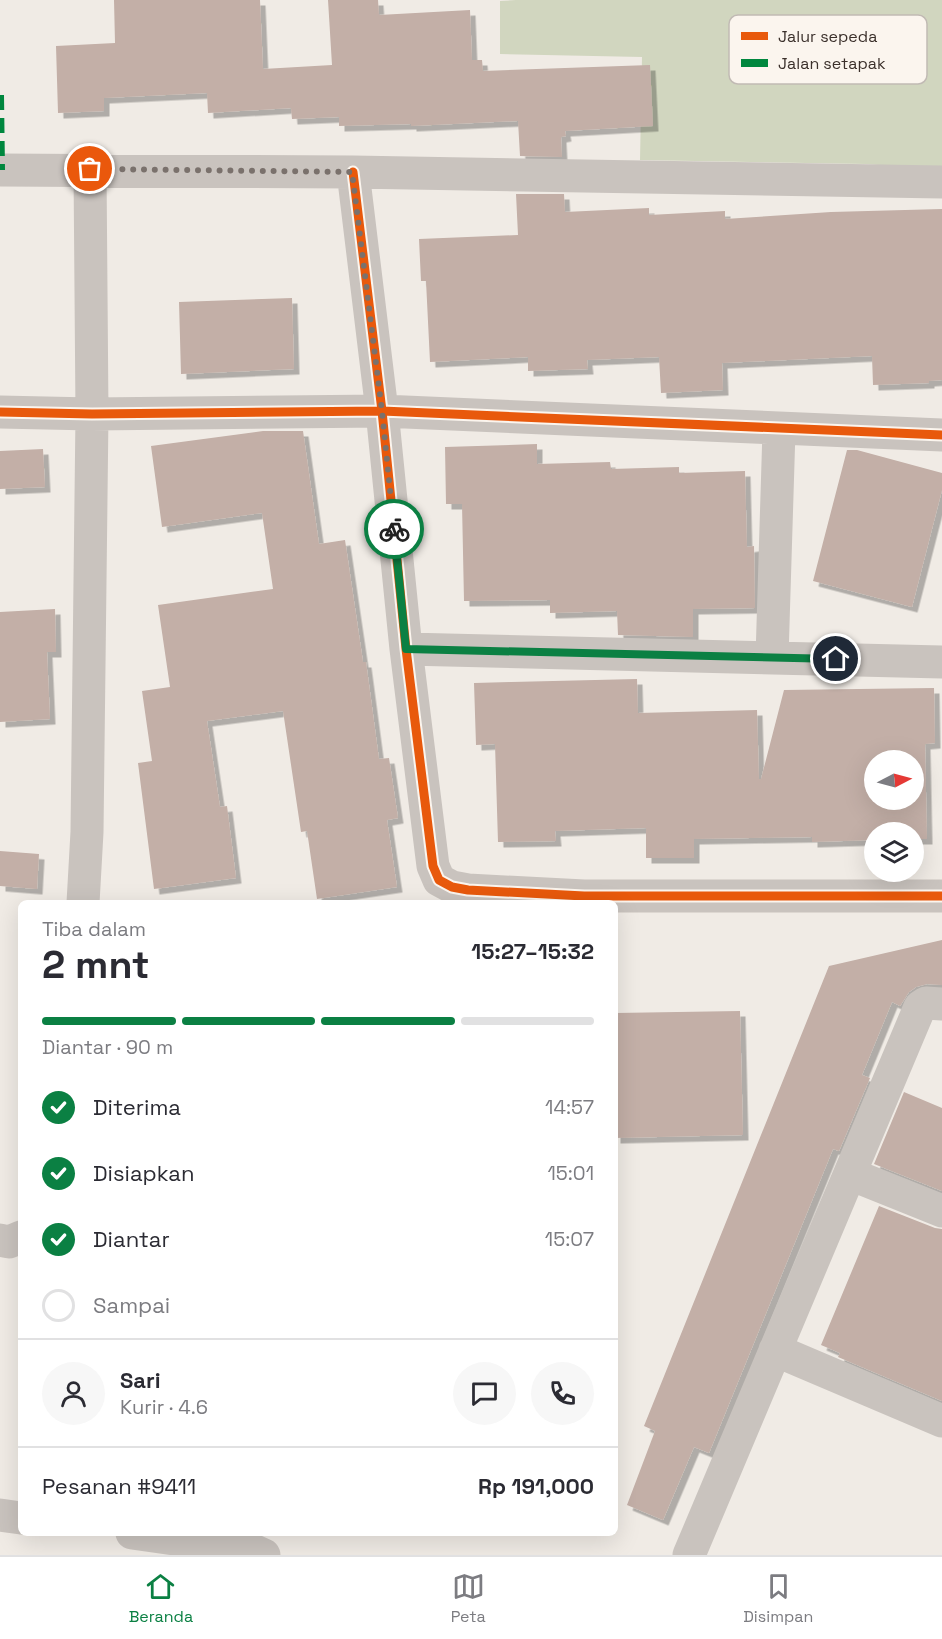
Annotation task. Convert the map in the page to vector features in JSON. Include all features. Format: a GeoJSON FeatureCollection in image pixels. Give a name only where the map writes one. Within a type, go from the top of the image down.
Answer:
{"type":"FeatureCollection","features":[{"type":"Feature","properties":{"kind":"street"},"geometry":{"type":"LineString","coordinates":[[83,900],[87,832],[92,414],[90,169]]}},
{"type":"Feature","properties":{"kind":"street"},"geometry":{"type":"LineString","coordinates":[[0,170],[352,172],[942,182]]}},
{"type":"Feature","properties":{"kind":"street"},"geometry":{"type":"LineString","coordinates":[[352,172],[382,411],[406,649],[433,866],[439,880],[452,887],[468,890],[583,899],[942,896]]}},
{"type":"Feature","properties":{"kind":"street"},"geometry":{"type":"LineString","coordinates":[[0,412],[92,414],[382,411],[779,430],[942,435]]}},
{"type":"Feature","properties":{"kind":"street"},"geometry":{"type":"LineString","coordinates":[[772,657],[779,430]]}},
{"type":"Feature","properties":{"kind":"street"},"geometry":{"type":"LineString","coordinates":[[406,649],[942,662]]}},
{"type":"Feature","properties":{"kind":"street"},"geometry":{"type":"LineString","coordinates":[[689,1555],[920,1007],[926,1003],[942,1004]]}},
{"type":"Feature","properties":{"kind":"street"},"geometry":{"type":"LineString","coordinates":[[850,1173],[942,1211]]}},
{"type":"Feature","properties":{"kind":"street"},"geometry":{"type":"LineString","coordinates":[[775,1350],[942,1422]]}},
{"type":"Feature","properties":{"kind":"street"},"geometry":{"type":"LineString","coordinates":[[0,1515],[18,1518]]}},
{"type":"Feature","properties":{"kind":"street"},"geometry":{"type":"LineString","coordinates":[[153,1536],[253,1550],[264,1555]]}},
{"type":"Feature","properties":{"kind":"green space"},"geometry":{"type":"Polygon","coordinates":[[[942,0],[942,170],[866,164],[640,160],[642,57],[500,54],[500,1],[942,0]]]}},
{"type":"Feature","properties":{"kind":"building"},"geometry":{"type":"Polygon","coordinates":[[[114,0],[260,0],[263,69],[332,65],[328,0],[378,0],[379,15],[470,10],[472,60],[482,60],[483,71],[650,65],[653,126],[565,131],[566,136],[561,137],[562,157],[520,156],[518,121],[411,126],[411,124],[339,126],[339,117],[292,119],[291,108],[208,113],[207,93],[104,98],[104,111],[58,113],[56,46],[115,43],[114,0]]]}},
{"type":"Feature","properties":{"kind":"building"},"geometry":{"type":"Polygon","coordinates":[[[516,194],[564,194],[565,212],[649,208],[649,215],[725,211],[725,219],[831,212],[942,209],[942,380],[929,381],[929,383],[873,385],[872,356],[722,363],[723,390],[661,393],[659,357],[587,360],[588,369],[528,371],[528,357],[430,362],[426,281],[421,281],[419,239],[518,235],[516,194]]]}},
{"type":"Feature","properties":{"kind":"building"},"geometry":{"type":"Polygon","coordinates":[[[292,298],[294,369],[181,374],[179,302],[292,298]]]}},
{"type":"Feature","properties":{"kind":"building"},"geometry":{"type":"Polygon","coordinates":[[[263,431],[303,431],[319,544],[345,540],[363,662],[366,662],[379,759],[389,758],[398,818],[387,820],[397,887],[317,899],[307,831],[301,832],[283,711],[207,721],[220,807],[227,806],[236,878],[154,889],[138,763],[152,761],[142,691],[170,687],[158,605],[273,589],[262,513],[162,527],[151,446],[263,431]]]}},
{"type":"Feature","properties":{"kind":"building"},"geometry":{"type":"Polygon","coordinates":[[[537,444],[537,464],[610,462],[611,469],[679,467],[679,473],[745,471],[747,547],[754,546],[755,608],[693,609],[693,637],[618,635],[617,611],[550,613],[550,600],[464,601],[462,504],[446,504],[445,447],[537,444]]]}},
{"type":"Feature","properties":{"kind":"building"},"geometry":{"type":"Polygon","coordinates":[[[43,449],[45,487],[0,489],[0,451],[43,449]]]}},
{"type":"Feature","properties":{"kind":"building"},"geometry":{"type":"Polygon","coordinates":[[[847,450],[857,450],[942,473],[942,490],[912,607],[813,581],[847,450]]]}},
{"type":"Feature","properties":{"kind":"building"},"geometry":{"type":"Polygon","coordinates":[[[55,609],[56,652],[47,652],[50,719],[0,722],[0,612],[55,609]]]}},
{"type":"Feature","properties":{"kind":"building"},"geometry":{"type":"Polygon","coordinates":[[[637,679],[638,713],[757,710],[759,779],[761,779],[784,690],[934,688],[935,743],[925,744],[927,839],[924,839],[924,822],[864,822],[864,840],[812,842],[812,837],[694,839],[694,858],[646,858],[646,828],[555,831],[556,841],[498,842],[495,744],[476,745],[474,683],[637,679]]]}},
{"type":"Feature","properties":{"kind":"building"},"geometry":{"type":"Polygon","coordinates":[[[0,851],[39,854],[37,889],[0,886],[0,851]]]}},
{"type":"Feature","properties":{"kind":"building"},"geometry":{"type":"Polygon","coordinates":[[[942,940],[942,985],[927,984],[916,987],[909,992],[900,1006],[892,1002],[862,1075],[870,1078],[839,1151],[833,1149],[709,1453],[694,1447],[663,1520],[627,1505],[655,1431],[644,1426],[829,966],[942,940]]]}},
{"type":"Feature","properties":{"kind":"building"},"geometry":{"type":"Polygon","coordinates":[[[740,1011],[743,1135],[618,1138],[618,1013],[740,1011]]]}},
{"type":"Feature","properties":{"kind":"building"},"geometry":{"type":"Polygon","coordinates":[[[904,1092],[942,1108],[942,1191],[874,1164],[904,1092]]]}},
{"type":"Feature","properties":{"kind":"building"},"geometry":{"type":"Polygon","coordinates":[[[879,1206],[942,1229],[942,1401],[838,1357],[840,1353],[821,1345],[879,1206]]]}},
{"type":"Feature","properties":{"kind":"marked path"},"geometry":{"type":"LineString","coordinates":[[0,95],[1,170]]}},
{"type":"Feature","properties":{"kind":"cycle path"},"geometry":{"type":"LineString","coordinates":[[353,172],[382,411],[406,649],[433,866],[439,880],[452,887],[468,890],[584,896],[942,896]]}},
{"type":"Feature","properties":{"kind":"cycle path"},"geometry":{"type":"LineString","coordinates":[[0,412],[92,414],[382,411],[942,435]]}},
{"type":"Feature","properties":{"kind":"way so far"},"geometry":{"type":"LineString","coordinates":[[90,169],[352,172],[382,411],[394,529]]}},
{"type":"Feature","properties":{"kind":"route"},"geometry":{"type":"LineString","coordinates":[[394,529],[406,649],[836,659]]}}]}
